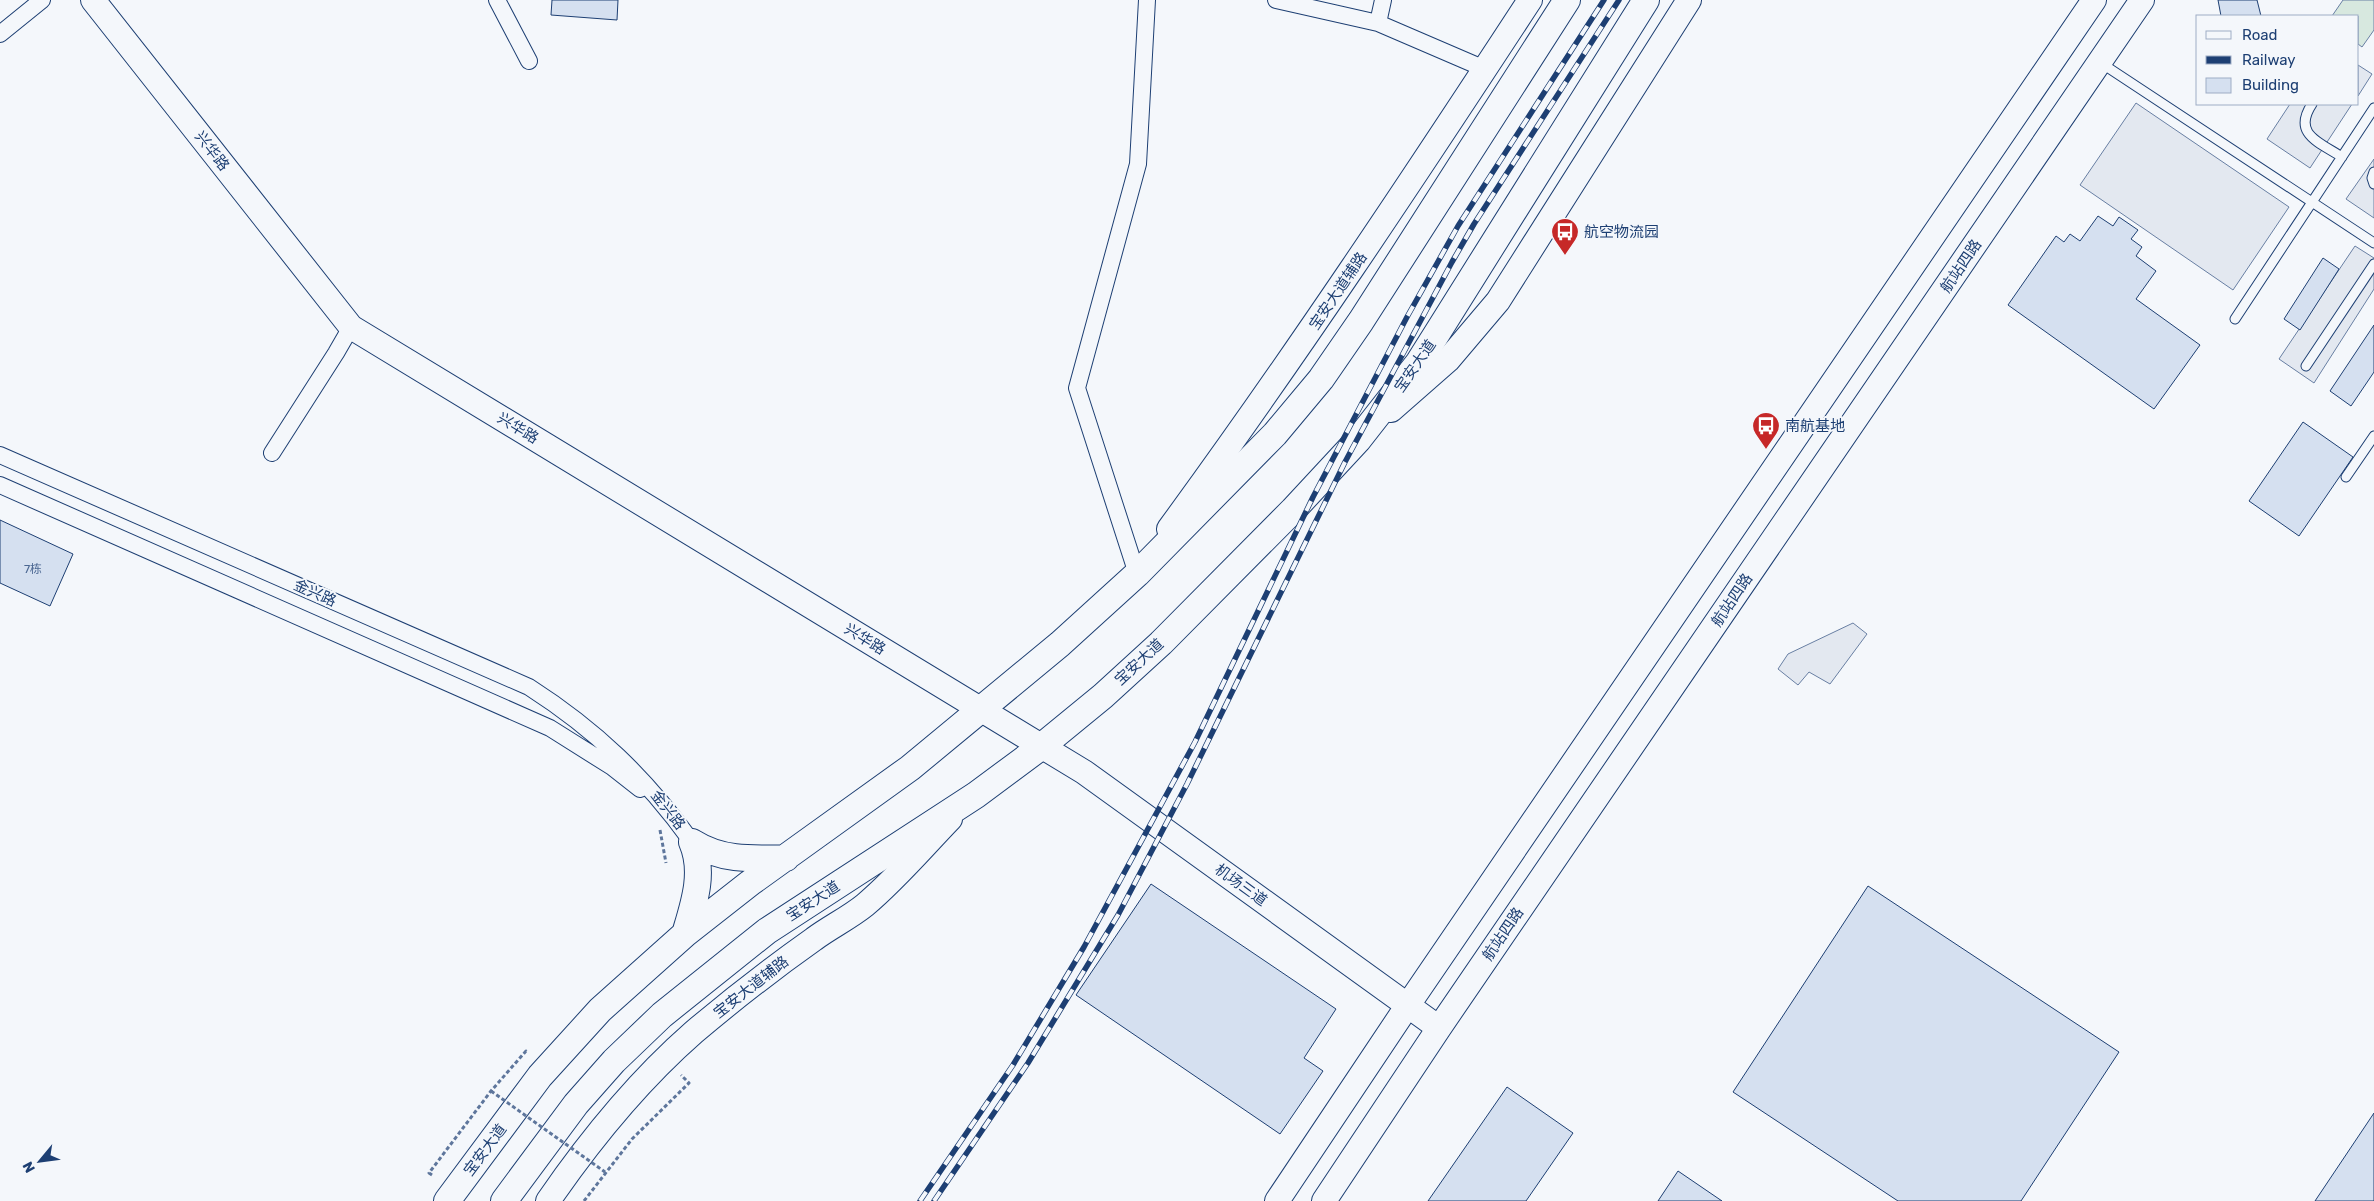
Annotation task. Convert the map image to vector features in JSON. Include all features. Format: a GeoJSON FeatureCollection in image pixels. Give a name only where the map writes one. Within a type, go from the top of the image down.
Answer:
{"type":"FeatureCollection","features":[{"type":"Feature","properties":{"kind":"main road","name":"宝安大道"},"geometry":{"type":"LineString","coordinates":[[447,1201],[540,1076],[600,1010],[685,934],[910,768],[1060,644],[1136,574],[1275,434],[1321,379],[1361,321],[1567,0]]}},
{"type":"Feature","properties":{"kind":"main road","name":"宝安大道"},"geometry":{"type":"LineString","coordinates":[[504,1201],[576,1104],[614,1061],[662,1015],[767,931],[976,795],[1042,746],[1103,696],[1225,581],[1358,440],[1420,362],[1646,0]]}},
{"type":"Feature","properties":{"kind":"main road"},"geometry":{"type":"LineString","coordinates":[[692,842],[707,852],[741,860],[786,858]]}},
{"type":"Feature","properties":{"kind":"main road"},"geometry":{"type":"LineString","coordinates":[[685,934],[697,893],[697,855],[692,842]]}},
{"type":"Feature","properties":{"kind":"street"},"geometry":{"type":"LineString","coordinates":[[0,34],[42,0]]}},
{"type":"Feature","properties":{"kind":"street","name":"兴华路"},"geometry":{"type":"LineString","coordinates":[[93,0],[351,327],[1042,746]]}},
{"type":"Feature","properties":{"kind":"street"},"geometry":{"type":"LineString","coordinates":[[496,0],[528,61]]}},
{"type":"Feature","properties":{"kind":"street"},"geometry":{"type":"LineString","coordinates":[[1136,574],[1077,388],[1138,164],[1147,0]]}},
{"type":"Feature","properties":{"kind":"street"},"geometry":{"type":"LineString","coordinates":[[1276,0],[1378,23],[1485,69]]}},
{"type":"Feature","properties":{"kind":"street"},"geometry":{"type":"LineString","coordinates":[[1378,23],[1384,0]]}},
{"type":"Feature","properties":{"kind":"street","name":"宝安大道辅路"},"geometry":{"type":"LineString","coordinates":[[1136,574],[1292,359],[1530,0]]}},
{"type":"Feature","properties":{"kind":"street"},"geometry":{"type":"LineString","coordinates":[[1358,440],[1448,360],[1498,301],[1689,0]]}},
{"type":"Feature","properties":{"kind":"street"},"geometry":{"type":"LineString","coordinates":[[1277,1201],[1408,1005],[2094,0]]}},
{"type":"Feature","properties":{"kind":"street","name":"航站四路"},"geometry":{"type":"LineString","coordinates":[[1324,1201],[1439,1028],[2142,0]]}},
{"type":"Feature","properties":{"kind":"street"},"geometry":{"type":"LineString","coordinates":[[272,453],[351,327]]}},
{"type":"Feature","properties":{"kind":"street","name":"金兴路"},"geometry":{"type":"LineString","coordinates":[[0,455],[529,687],[582,724],[613,750],[653,791],[692,842]]}},
{"type":"Feature","properties":{"kind":"street","name":"金兴路"},"geometry":{"type":"LineString","coordinates":[[0,485],[550,728],[612,767],[667,815],[692,842]]}},
{"type":"Feature","properties":{"kind":"street","name":"机场三道"},"geometry":{"type":"LineString","coordinates":[[1042,746],[1084,772],[1439,1028]]}},
{"type":"Feature","properties":{"kind":"street","name":"宝安大道辅路"},"geometry":{"type":"LineString","coordinates":[[548,1201],[595,1137],[659,1064],[745,991],[814,938],[863,907],[976,795]]}},
{"type":"Feature","properties":{"kind":"lane"},"geometry":{"type":"LineString","coordinates":[[2099,62],[2374,243]]}},
{"type":"Feature","properties":{"kind":"lane"},"geometry":{"type":"LineString","coordinates":[[2311,105],[2304,116],[2304,125],[2308,133],[2342,157]]}},
{"type":"Feature","properties":{"kind":"lane"},"geometry":{"type":"LineString","coordinates":[[2235,319],[2374,108]]}},
{"type":"Feature","properties":{"kind":"lane"},"geometry":{"type":"LineString","coordinates":[[2374,172],[2372,178],[2374,184]]}},
{"type":"Feature","properties":{"kind":"lane"},"geometry":{"type":"LineString","coordinates":[[2306,366],[2374,264]]}},
{"type":"Feature","properties":{"kind":"lane"},"geometry":{"type":"LineString","coordinates":[[2346,476],[2374,436]]}},
{"type":"Feature","properties":{"kind":"path"},"geometry":{"type":"LineString","coordinates":[[432,1175],[430,1173],[491,1092],[525,1053]]}},
{"type":"Feature","properties":{"kind":"path"},"geometry":{"type":"LineString","coordinates":[[584,1201],[632,1138],[689,1083],[681,1075]]}},
{"type":"Feature","properties":{"kind":"path"},"geometry":{"type":"LineString","coordinates":[[491,1092],[605,1172]]}},
{"type":"Feature","properties":{"kind":"shaded area"},"geometry":{"type":"Polygon","coordinates":[[[2343,0],[2374,0],[2374,30],[2362,47],[2359,45],[2359,15],[2333,15],[2343,0]]]}},
{"type":"Feature","properties":{"kind":"shaded area"},"geometry":{"type":"Polygon","coordinates":[[[2359,66],[2372,74],[2359,94],[2359,66]]]}},
{"type":"Feature","properties":{"kind":"shaded area"},"geometry":{"type":"Polygon","coordinates":[[[2136,103],[2289,207],[2233,290],[2080,185],[2136,103]]]}},
{"type":"Feature","properties":{"kind":"shaded area"},"geometry":{"type":"Polygon","coordinates":[[[2289,105],[2351,105],[2310,168],[2267,139],[2289,105]]]}},
{"type":"Feature","properties":{"kind":"shaded area"},"geometry":{"type":"Polygon","coordinates":[[[2374,159],[2374,218],[2346,199],[2374,159]]]}},
{"type":"Feature","properties":{"kind":"shaded area"},"geometry":{"type":"Polygon","coordinates":[[[2355,246],[2374,258],[2374,289],[2314,383],[2279,359],[2355,246]]]}},
{"type":"Feature","properties":{"kind":"shaded area"},"geometry":{"type":"Polygon","coordinates":[[[1853,623],[1867,634],[1830,684],[1809,672],[1798,685],[1778,669],[1788,654],[1853,623]]]}},
{"type":"Feature","properties":{"kind":"building"},"geometry":{"type":"Polygon","coordinates":[[[552,0],[618,0],[617,20],[551,15],[552,0]]]}},
{"type":"Feature","properties":{"kind":"building"},"geometry":{"type":"Polygon","coordinates":[[[2218,0],[2257,0],[2261,15],[2221,15],[2218,0]]]}},
{"type":"Feature","properties":{"kind":"building"},"geometry":{"type":"Polygon","coordinates":[[[2098,216],[2113,226],[2119,217],[2138,230],[2131,239],[2142,247],[2136,256],[2156,271],[2136,299],[2200,345],[2154,409],[2008,305],[2056,236],[2064,242],[2070,234],[2080,241],[2098,216]]]}},
{"type":"Feature","properties":{"kind":"building"},"geometry":{"type":"Polygon","coordinates":[[[2323,258],[2339,269],[2300,330],[2284,319],[2323,258]]]}},
{"type":"Feature","properties":{"kind":"building"},"geometry":{"type":"Polygon","coordinates":[[[2374,325],[2374,372],[2351,406],[2330,391],[2374,325]]]}},
{"type":"Feature","properties":{"kind":"building"},"geometry":{"type":"Polygon","coordinates":[[[2303,422],[2353,457],[2299,536],[2249,501],[2303,422]]]}},
{"type":"Feature","properties":{"kind":"building"},"geometry":{"type":"Polygon","coordinates":[[[0,520],[73,554],[50,606],[0,583],[0,520]]]}},
{"type":"Feature","properties":{"kind":"building"},"geometry":{"type":"Polygon","coordinates":[[[1151,884],[1336,1009],[1304,1058],[1323,1071],[1280,1134],[1076,995],[1151,884]]]}},
{"type":"Feature","properties":{"kind":"building"},"geometry":{"type":"Polygon","coordinates":[[[1868,886],[2119,1052],[2021,1201],[1898,1201],[1733,1092],[1868,886]]]}},
{"type":"Feature","properties":{"kind":"building"},"geometry":{"type":"Polygon","coordinates":[[[1507,1087],[1573,1133],[1526,1201],[1428,1201],[1507,1087]]]}},
{"type":"Feature","properties":{"kind":"building"},"geometry":{"type":"Polygon","coordinates":[[[2374,1113],[2374,1201],[2315,1201],[2374,1113]]]}},
{"type":"Feature","properties":{"kind":"building"},"geometry":{"type":"Polygon","coordinates":[[[1678,1171],[1722,1201],[1658,1201],[1678,1171]]]}},
{"type":"Feature","properties":{"kind":"railway"},"geometry":{"type":"LineString","coordinates":[[920,1201],[1013,1065],[1084,947],[1195,742],[1313,497],[1407,317],[1458,226],[1604,0]]}},
{"type":"Feature","properties":{"kind":"railway"},"geometry":{"type":"LineString","coordinates":[[934,1201],[1028,1063],[1118,915],[1187,784],[1345,462],[1452,262],[1474,224],[1619,0]]}},
{"type":"Feature","properties":{"kind":"place","name":"航空物流园"},"geometry":{"type":"Point","coordinates":[1565,256]}},
{"type":"Feature","properties":{"kind":"place","name":"南航基地"},"geometry":{"type":"Point","coordinates":[1766,450]}}]}
